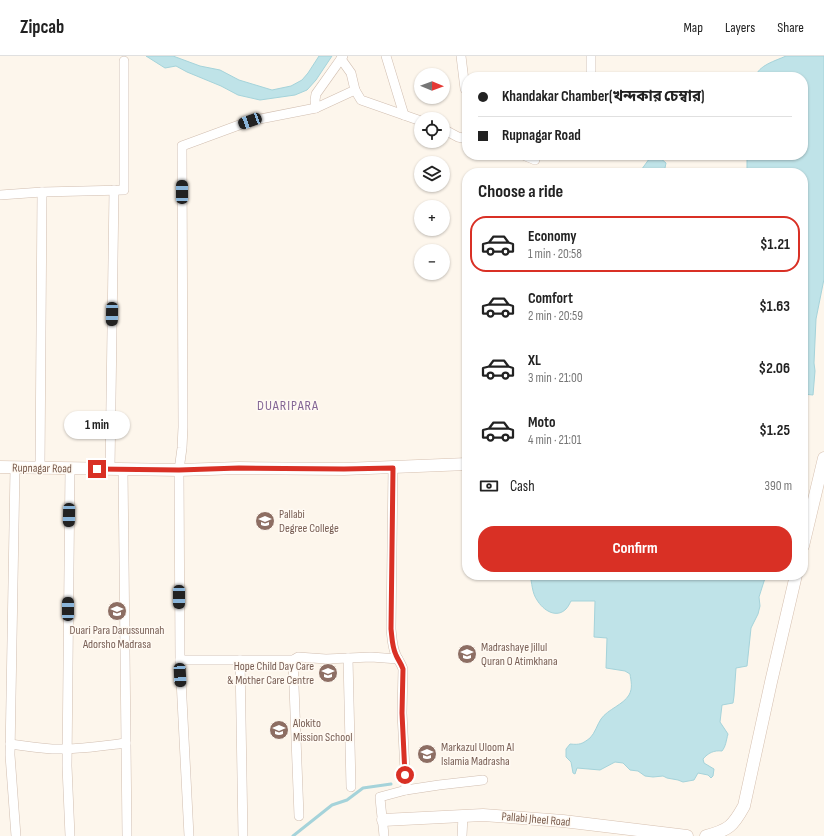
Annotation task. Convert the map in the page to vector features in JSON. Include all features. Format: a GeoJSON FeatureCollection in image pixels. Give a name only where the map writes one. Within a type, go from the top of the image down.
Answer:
{"type":"FeatureCollection","features":[{"type":"Feature","properties":{"kind":"street"},"geometry":{"type":"LineString","coordinates":[[386,56],[404,115]]}},
{"type":"Feature","properties":{"kind":"street"},"geometry":{"type":"LineString","coordinates":[[461,56],[463,72]]}},
{"type":"Feature","properties":{"kind":"street"},"geometry":{"type":"LineString","coordinates":[[591,72],[592,56]]}},
{"type":"Feature","properties":{"kind":"street"},"geometry":{"type":"LineString","coordinates":[[316,108],[314,100],[316,94],[342,58],[351,73],[355,90],[361,100],[414,119]]}},
{"type":"Feature","properties":{"kind":"street"},"geometry":{"type":"LineString","coordinates":[[0,195],[42,192],[124,190],[124,61]]}},
{"type":"Feature","properties":{"kind":"street"},"geometry":{"type":"LineString","coordinates":[[189,836],[180,660],[179,470],[183,427],[182,146],[250,121],[316,108],[355,90]]}},
{"type":"Feature","properties":{"kind":"street"},"geometry":{"type":"LineString","coordinates":[[450,133],[462,138]]}},
{"type":"Feature","properties":{"kind":"street"},"geometry":{"type":"LineString","coordinates":[[110,469],[114,190]]}},
{"type":"Feature","properties":{"kind":"street"},"geometry":{"type":"LineString","coordinates":[[40,468],[42,192]]}},
{"type":"Feature","properties":{"kind":"street"},"geometry":{"type":"LineString","coordinates":[[808,525],[824,458]]}},
{"type":"Feature","properties":{"kind":"street","name":"Rupnagar Road"},"geometry":{"type":"LineString","coordinates":[[0,467],[179,470],[239,468],[344,469],[462,464]]}},
{"type":"Feature","properties":{"kind":"street"},"geometry":{"type":"LineString","coordinates":[[15,468],[10,755],[16,836]]}},
{"type":"Feature","properties":{"kind":"street"},"geometry":{"type":"LineString","coordinates":[[70,468],[67,749],[70,836]]}},
{"type":"Feature","properties":{"kind":"street"},"geometry":{"type":"LineString","coordinates":[[393,468],[391,629],[395,654],[403,669],[402,713],[406,790]]}},
{"type":"Feature","properties":{"kind":"street"},"geometry":{"type":"LineString","coordinates":[[123,469],[127,835]]}},
{"type":"Feature","properties":{"kind":"street"},"geometry":{"type":"LineString","coordinates":[[706,836],[721,832],[730,827],[744,806],[795,580]]}},
{"type":"Feature","properties":{"kind":"street"},"geometry":{"type":"LineString","coordinates":[[180,660],[293,660],[298,657],[326,659],[371,657],[398,659]]}},
{"type":"Feature","properties":{"kind":"street"},"geometry":{"type":"LineString","coordinates":[[348,658],[351,787]]}},
{"type":"Feature","properties":{"kind":"street"},"geometry":{"type":"LineString","coordinates":[[240,660],[243,836]]}},
{"type":"Feature","properties":{"kind":"street"},"geometry":{"type":"LineString","coordinates":[[293,660],[299,816]]}},
{"type":"Feature","properties":{"kind":"street"},"geometry":{"type":"LineString","coordinates":[[10,744],[51,749],[67,749],[126,743]]}},
{"type":"Feature","properties":{"kind":"street"},"geometry":{"type":"LineString","coordinates":[[384,836],[380,798],[406,790],[434,785],[483,780]]}},
{"type":"Feature","properties":{"kind":"street","name":"Pallabi Jheel Road"},"geometry":{"type":"LineString","coordinates":[[383,820],[483,815],[563,821],[687,836]]}},
{"type":"Feature","properties":{"kind":"street"},"geometry":{"type":"LineString","coordinates":[[462,836],[463,816]]}},
{"type":"Feature","properties":{"kind":"water"},"geometry":{"type":"Polygon","coordinates":[[[146,56],[173,56],[200,66],[220,70],[239,80],[272,90],[291,86],[302,80],[319,56],[332,56],[316,80],[307,90],[295,95],[260,100],[238,95],[176,66],[165,68],[146,56]]]}},
{"type":"Feature","properties":{"kind":"water"},"geometry":{"type":"Polygon","coordinates":[[[786,56],[824,56],[824,279],[816,319],[813,395],[808,394],[808,168],[747,168],[747,160],[808,160],[808,72],[758,72],[764,66],[786,56]]]}},
{"type":"Feature","properties":{"kind":"water"},"geometry":{"type":"Polygon","coordinates":[[[648,160],[662,160],[666,163],[665,168],[643,168],[648,160]]]}},
{"type":"Feature","properties":{"kind":"water"},"geometry":{"type":"Polygon","coordinates":[[[531,580],[764,580],[759,597],[760,606],[758,614],[751,628],[747,666],[736,668],[733,703],[722,705],[720,722],[728,734],[725,745],[722,751],[711,752],[703,759],[704,763],[714,769],[713,776],[711,778],[708,775],[698,773],[694,780],[683,782],[663,776],[645,776],[638,771],[630,770],[623,763],[615,762],[600,770],[577,768],[575,774],[573,773],[571,762],[566,757],[566,749],[570,744],[581,744],[590,738],[607,712],[623,702],[629,695],[631,690],[630,674],[625,671],[606,668],[607,638],[594,637],[595,601],[571,601],[567,608],[562,612],[554,613],[546,610],[540,604],[533,591],[531,580]]]}},
{"type":"Feature","properties":{"kind":"waterway"},"geometry":{"type":"LineString","coordinates":[[293,836],[332,805],[347,800],[363,788],[391,784]]}},
{"type":"Feature","properties":{"kind":"place","name":"Pallabi Degree College"},"geometry":{"type":"Point","coordinates":[265,521]}},
{"type":"Feature","properties":{"kind":"place","name":"Duari Para Darussunnah Adorsho Madrasa"},"geometry":{"type":"Point","coordinates":[117,611]}},
{"type":"Feature","properties":{"kind":"place","name":"Madrashaye Jillul Quran O Atimkhana"},"geometry":{"type":"Point","coordinates":[467,654]}},
{"type":"Feature","properties":{"kind":"place","name":"Hope Child Day Care & Mother Care Centre"},"geometry":{"type":"Point","coordinates":[328,673]}},
{"type":"Feature","properties":{"kind":"place","name":"Alokito Mission School"},"geometry":{"type":"Point","coordinates":[279,730]}},
{"type":"Feature","properties":{"kind":"place","name":"Markazul Uloom Al Islamia Madrasha"},"geometry":{"type":"Point","coordinates":[427,754]}},
{"type":"Feature","properties":{"kind":"district","name":"DUARIPARA"},"geometry":{"type":"Point","coordinates":[288,405]}},
{"type":"Feature","properties":{"kind":"route"},"geometry":{"type":"LineString","coordinates":[[97,469],[179,470],[239,468],[393,468],[391,629],[395,654],[403,669],[402,713],[405,775]]}}]}
